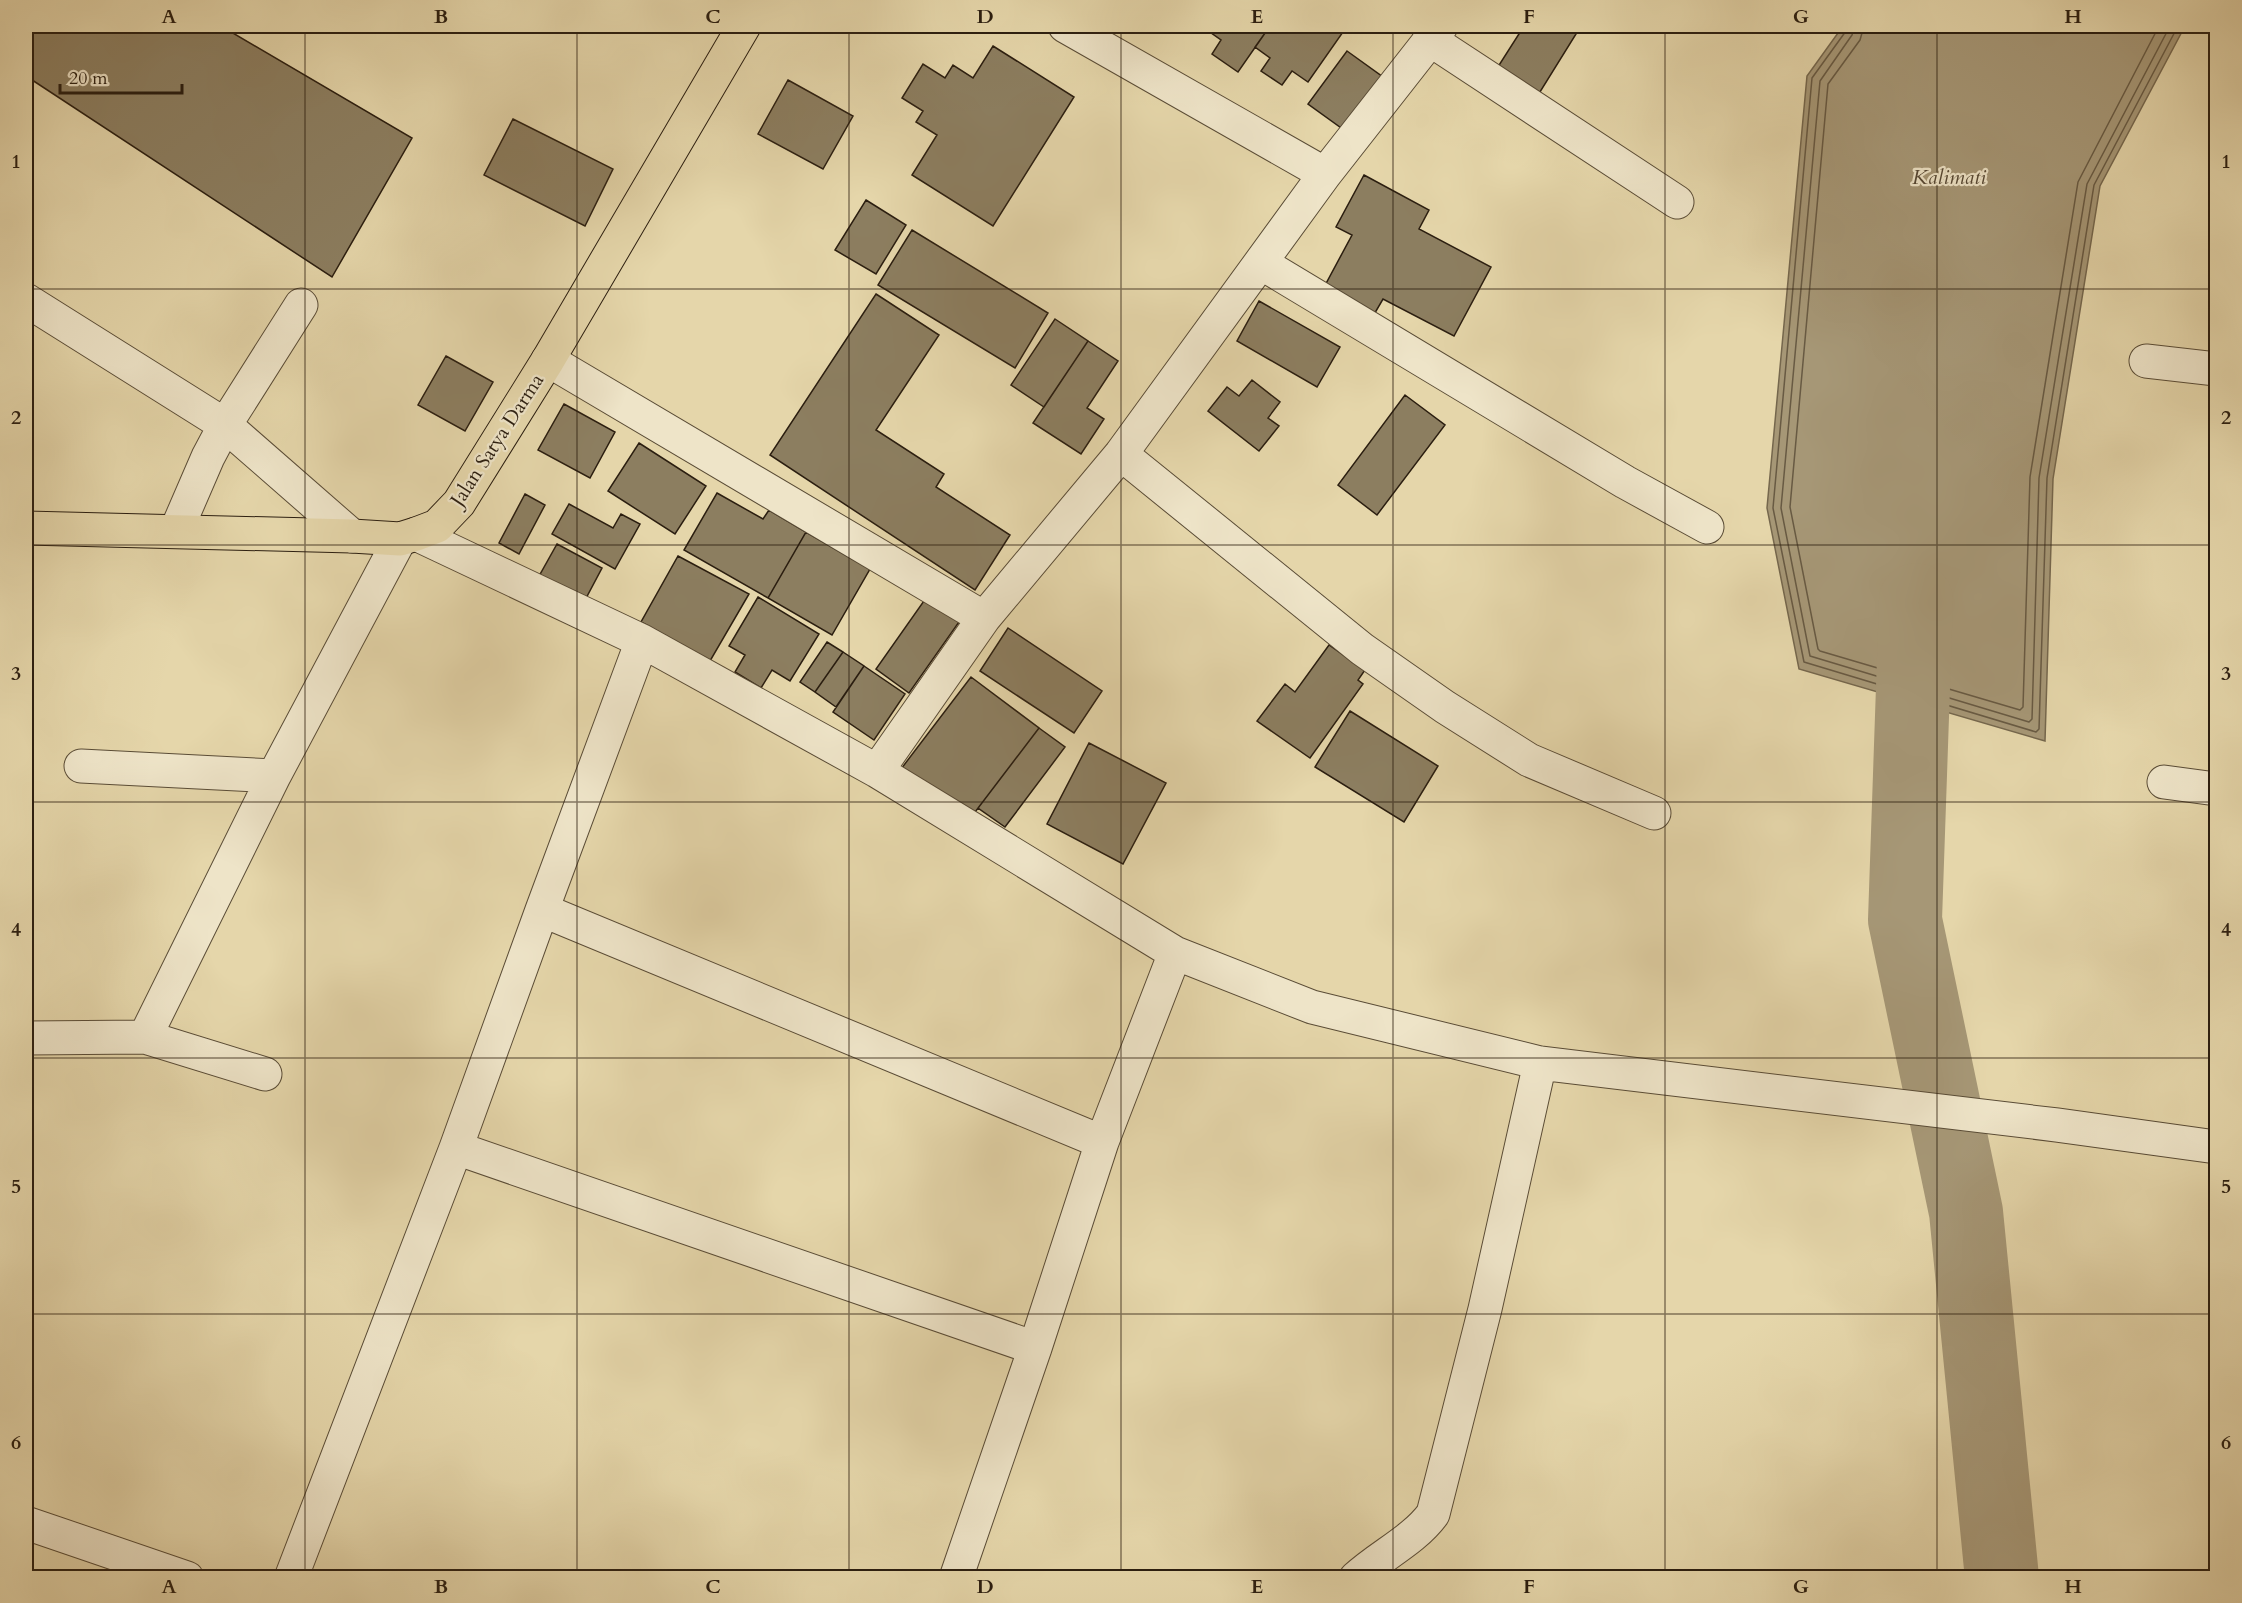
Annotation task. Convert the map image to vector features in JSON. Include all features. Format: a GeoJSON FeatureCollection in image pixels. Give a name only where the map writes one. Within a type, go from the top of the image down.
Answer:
{"type":"FeatureCollection","features":[{"type":"Feature","properties":{"kind":"main road","name":"Jalan Satya Darma"},"geometry":{"type":"LineString","coordinates":[[408,537],[437,526],[459,503],[548,360],[744,26]]}},
{"type":"Feature","properties":{"kind":"main road"},"geometry":{"type":"LineString","coordinates":[[26,528],[408,537]]}},
{"type":"Feature","properties":{"kind":"street"},"geometry":{"type":"LineString","coordinates":[[1065,26],[1325,174]]}},
{"type":"Feature","properties":{"kind":"street"},"geometry":{"type":"LineString","coordinates":[[877,771],[984,618],[1121,454],[1325,174],[1435,32],[1677,202]]}},
{"type":"Feature","properties":{"kind":"street"},"geometry":{"type":"LineString","coordinates":[[1261,263],[1615,476],[1707,527]]}},
{"type":"Feature","properties":{"kind":"street"},"geometry":{"type":"LineString","coordinates":[[26,300],[225,425],[352,536]]}},
{"type":"Feature","properties":{"kind":"street"},"geometry":{"type":"LineString","coordinates":[[176,531],[208,457],[225,425],[301,305]]}},
{"type":"Feature","properties":{"kind":"street"},"geometry":{"type":"LineString","coordinates":[[548,360],[984,618]]}},
{"type":"Feature","properties":{"kind":"street"},"geometry":{"type":"LineString","coordinates":[[2146,361],[2217,369]]}},
{"type":"Feature","properties":{"kind":"street"},"geometry":{"type":"LineString","coordinates":[[1121,454],[1362,649],[1445,707],[1529,760],[1654,813]]}},
{"type":"Feature","properties":{"kind":"street"},"geometry":{"type":"LineString","coordinates":[[145,1037],[274,776],[408,537],[642,641],[877,771],[1174,953],[1312,1007],[1540,1063],[2057,1125],[2217,1147]]}},
{"type":"Feature","properties":{"kind":"street"},"geometry":{"type":"LineString","coordinates":[[291,1578],[456,1148],[642,641]]}},
{"type":"Feature","properties":{"kind":"street"},"geometry":{"type":"LineString","coordinates":[[81,766],[274,776]]}},
{"type":"Feature","properties":{"kind":"street"},"geometry":{"type":"LineString","coordinates":[[2164,782],[2217,789]]}},
{"type":"Feature","properties":{"kind":"street"},"geometry":{"type":"LineString","coordinates":[[542,910],[1102,1142]]}},
{"type":"Feature","properties":{"kind":"street"},"geometry":{"type":"LineString","coordinates":[[956,1578],[1035,1348],[1102,1142],[1174,953]]}},
{"type":"Feature","properties":{"kind":"street"},"geometry":{"type":"LineString","coordinates":[[26,1038],[145,1037],[265,1074]]}},
{"type":"Feature","properties":{"kind":"street"},"geometry":{"type":"LineString","coordinates":[[1356,1578],[1371,1564],[1422,1529],[1433,1514],[1485,1309],[1540,1063]]}},
{"type":"Feature","properties":{"kind":"street"},"geometry":{"type":"LineString","coordinates":[[456,1148],[1035,1348]]}},
{"type":"Feature","properties":{"kind":"street"},"geometry":{"type":"LineString","coordinates":[[26,1523],[187,1578]]}},
{"type":"Feature","properties":{"kind":"water","name":"Kalimati"},"geometry":{"type":"Polygon","coordinates":[[[1843,26],[2185,26],[2100,186],[2053,479],[2045,741],[1799,669],[1767,508],[1807,76],[1843,26]]]}},
{"type":"Feature","properties":{"kind":"building"},"geometry":{"type":"Polygon","coordinates":[[[29,26],[221,26],[412,138],[332,277],[26,76],[26,31],[29,26]]]}},
{"type":"Feature","properties":{"kind":"building"},"geometry":{"type":"Polygon","coordinates":[[[1210,26],[1270,26],[1238,72],[1212,54],[1221,40],[1207,30],[1210,26]]]}},
{"type":"Feature","properties":{"kind":"building"},"geometry":{"type":"Polygon","coordinates":[[[1270,26],[1334,26],[1343,32],[1308,82],[1292,71],[1282,85],[1261,71],[1270,58],[1255,47],[1270,26]]]}},
{"type":"Feature","properties":{"kind":"building"},"geometry":{"type":"Polygon","coordinates":[[[1524,26],[1563,26],[1576,34],[1535,100],[1494,73],[1524,26]]]}},
{"type":"Feature","properties":{"kind":"building"},"geometry":{"type":"Polygon","coordinates":[[[993,46],[1074,97],[993,226],[912,175],[937,135],[916,122],[923,111],[902,98],[923,64],[945,78],[953,65],[973,78],[993,46]]]}},
{"type":"Feature","properties":{"kind":"building"},"geometry":{"type":"Polygon","coordinates":[[[1347,51],[1383,77],[1344,130],[1308,104],[1347,51]]]}},
{"type":"Feature","properties":{"kind":"building"},"geometry":{"type":"Polygon","coordinates":[[[788,80],[853,116],[823,169],[758,134],[788,80]]]}},
{"type":"Feature","properties":{"kind":"building"},"geometry":{"type":"Polygon","coordinates":[[[513,119],[613,169],[585,226],[484,175],[513,119]]]}},
{"type":"Feature","properties":{"kind":"building"},"geometry":{"type":"Polygon","coordinates":[[[1364,175],[1429,210],[1419,229],[1491,267],[1454,336],[1383,299],[1372,318],[1322,291],[1352,235],[1336,227],[1364,175]]]}},
{"type":"Feature","properties":{"kind":"building"},"geometry":{"type":"Polygon","coordinates":[[[866,200],[906,225],[876,274],[835,250],[866,200]]]}},
{"type":"Feature","properties":{"kind":"building"},"geometry":{"type":"Polygon","coordinates":[[[912,230],[1048,313],[1015,368],[878,285],[912,230]]]}},
{"type":"Feature","properties":{"kind":"building"},"geometry":{"type":"Polygon","coordinates":[[[876,294],[939,335],[876,430],[944,474],[936,487],[1010,535],[975,590],[770,455],[876,294]]]}},
{"type":"Feature","properties":{"kind":"building"},"geometry":{"type":"Polygon","coordinates":[[[1259,301],[1340,347],[1317,387],[1237,341],[1259,301]]]}},
{"type":"Feature","properties":{"kind":"building"},"geometry":{"type":"Polygon","coordinates":[[[1055,319],[1088,341],[1044,407],[1011,385],[1055,319]]]}},
{"type":"Feature","properties":{"kind":"building"},"geometry":{"type":"Polygon","coordinates":[[[1088,341],[1118,361],[1087,408],[1104,419],[1081,454],[1033,423],[1088,341]]]}},
{"type":"Feature","properties":{"kind":"building"},"geometry":{"type":"Polygon","coordinates":[[[446,356],[493,382],[465,431],[418,405],[446,356]]]}},
{"type":"Feature","properties":{"kind":"building"},"geometry":{"type":"Polygon","coordinates":[[[1252,380],[1280,402],[1268,418],[1279,426],[1259,451],[1208,411],[1227,387],[1239,396],[1252,380]]]}},
{"type":"Feature","properties":{"kind":"building"},"geometry":{"type":"Polygon","coordinates":[[[1405,395],[1445,425],[1377,515],[1338,485],[1405,395]]]}},
{"type":"Feature","properties":{"kind":"building"},"geometry":{"type":"Polygon","coordinates":[[[564,404],[615,432],[590,478],[538,450],[564,404]]]}},
{"type":"Feature","properties":{"kind":"building"},"geometry":{"type":"Polygon","coordinates":[[[639,443],[706,486],[675,534],[608,491],[639,443]]]}},
{"type":"Feature","properties":{"kind":"building"},"geometry":{"type":"Polygon","coordinates":[[[717,493],[763,519],[769,510],[806,532],[768,598],[684,550],[717,493]]]}},
{"type":"Feature","properties":{"kind":"building"},"geometry":{"type":"Polygon","coordinates":[[[525,494],[545,505],[519,554],[499,543],[525,494]]]}},
{"type":"Feature","properties":{"kind":"building"},"geometry":{"type":"Polygon","coordinates":[[[569,504],[613,528],[621,514],[640,524],[615,569],[552,534],[569,504]]]}},
{"type":"Feature","properties":{"kind":"building"},"geometry":{"type":"Polygon","coordinates":[[[806,532],[870,569],[832,635],[768,598],[806,532]]]}},
{"type":"Feature","properties":{"kind":"building"},"geometry":{"type":"Polygon","coordinates":[[[557,544],[602,568],[584,602],[538,578],[557,544]]]}},
{"type":"Feature","properties":{"kind":"building"},"geometry":{"type":"Polygon","coordinates":[[[678,556],[749,594],[710,661],[641,622],[678,556]]]}},
{"type":"Feature","properties":{"kind":"building"},"geometry":{"type":"Polygon","coordinates":[[[758,597],[819,634],[790,681],[772,670],[761,688],[735,672],[745,655],[729,646],[758,597]]]}},
{"type":"Feature","properties":{"kind":"building"},"geometry":{"type":"Polygon","coordinates":[[[926,598],[959,622],[909,693],[876,669],[926,598]]]}},
{"type":"Feature","properties":{"kind":"building"},"geometry":{"type":"Polygon","coordinates":[[[1008,628],[1102,691],[1074,733],[980,671],[1008,628]]]}},
{"type":"Feature","properties":{"kind":"building"},"geometry":{"type":"Polygon","coordinates":[[[827,642],[843,652],[815,692],[800,682],[827,642]]]}},
{"type":"Feature","properties":{"kind":"building"},"geometry":{"type":"Polygon","coordinates":[[[1329,645],[1365,670],[1358,680],[1363,684],[1310,758],[1257,721],[1285,684],[1295,692],[1329,645]]]}},
{"type":"Feature","properties":{"kind":"building"},"geometry":{"type":"Polygon","coordinates":[[[843,652],[864,666],[836,707],[815,692],[843,652]]]}},
{"type":"Feature","properties":{"kind":"building"},"geometry":{"type":"Polygon","coordinates":[[[864,666],[905,694],[874,740],[833,712],[864,666]]]}},
{"type":"Feature","properties":{"kind":"building"},"geometry":{"type":"Polygon","coordinates":[[[971,677],[1039,728],[969,820],[901,769],[971,677]]]}},
{"type":"Feature","properties":{"kind":"building"},"geometry":{"type":"Polygon","coordinates":[[[1350,711],[1438,766],[1404,822],[1315,767],[1350,711]]]}},
{"type":"Feature","properties":{"kind":"building"},"geometry":{"type":"Polygon","coordinates":[[[1039,728],[1065,747],[1005,827],[978,808],[1039,728]]]}},
{"type":"Feature","properties":{"kind":"building"},"geometry":{"type":"Polygon","coordinates":[[[1089,743],[1166,783],[1123,864],[1047,824],[1089,743]]]}},
{"type":"Feature","properties":{"kind":"waterway"},"geometry":{"type":"LineString","coordinates":[[1916,600],[1905,920],[1966,1212],[2002,1578]]}}]}
